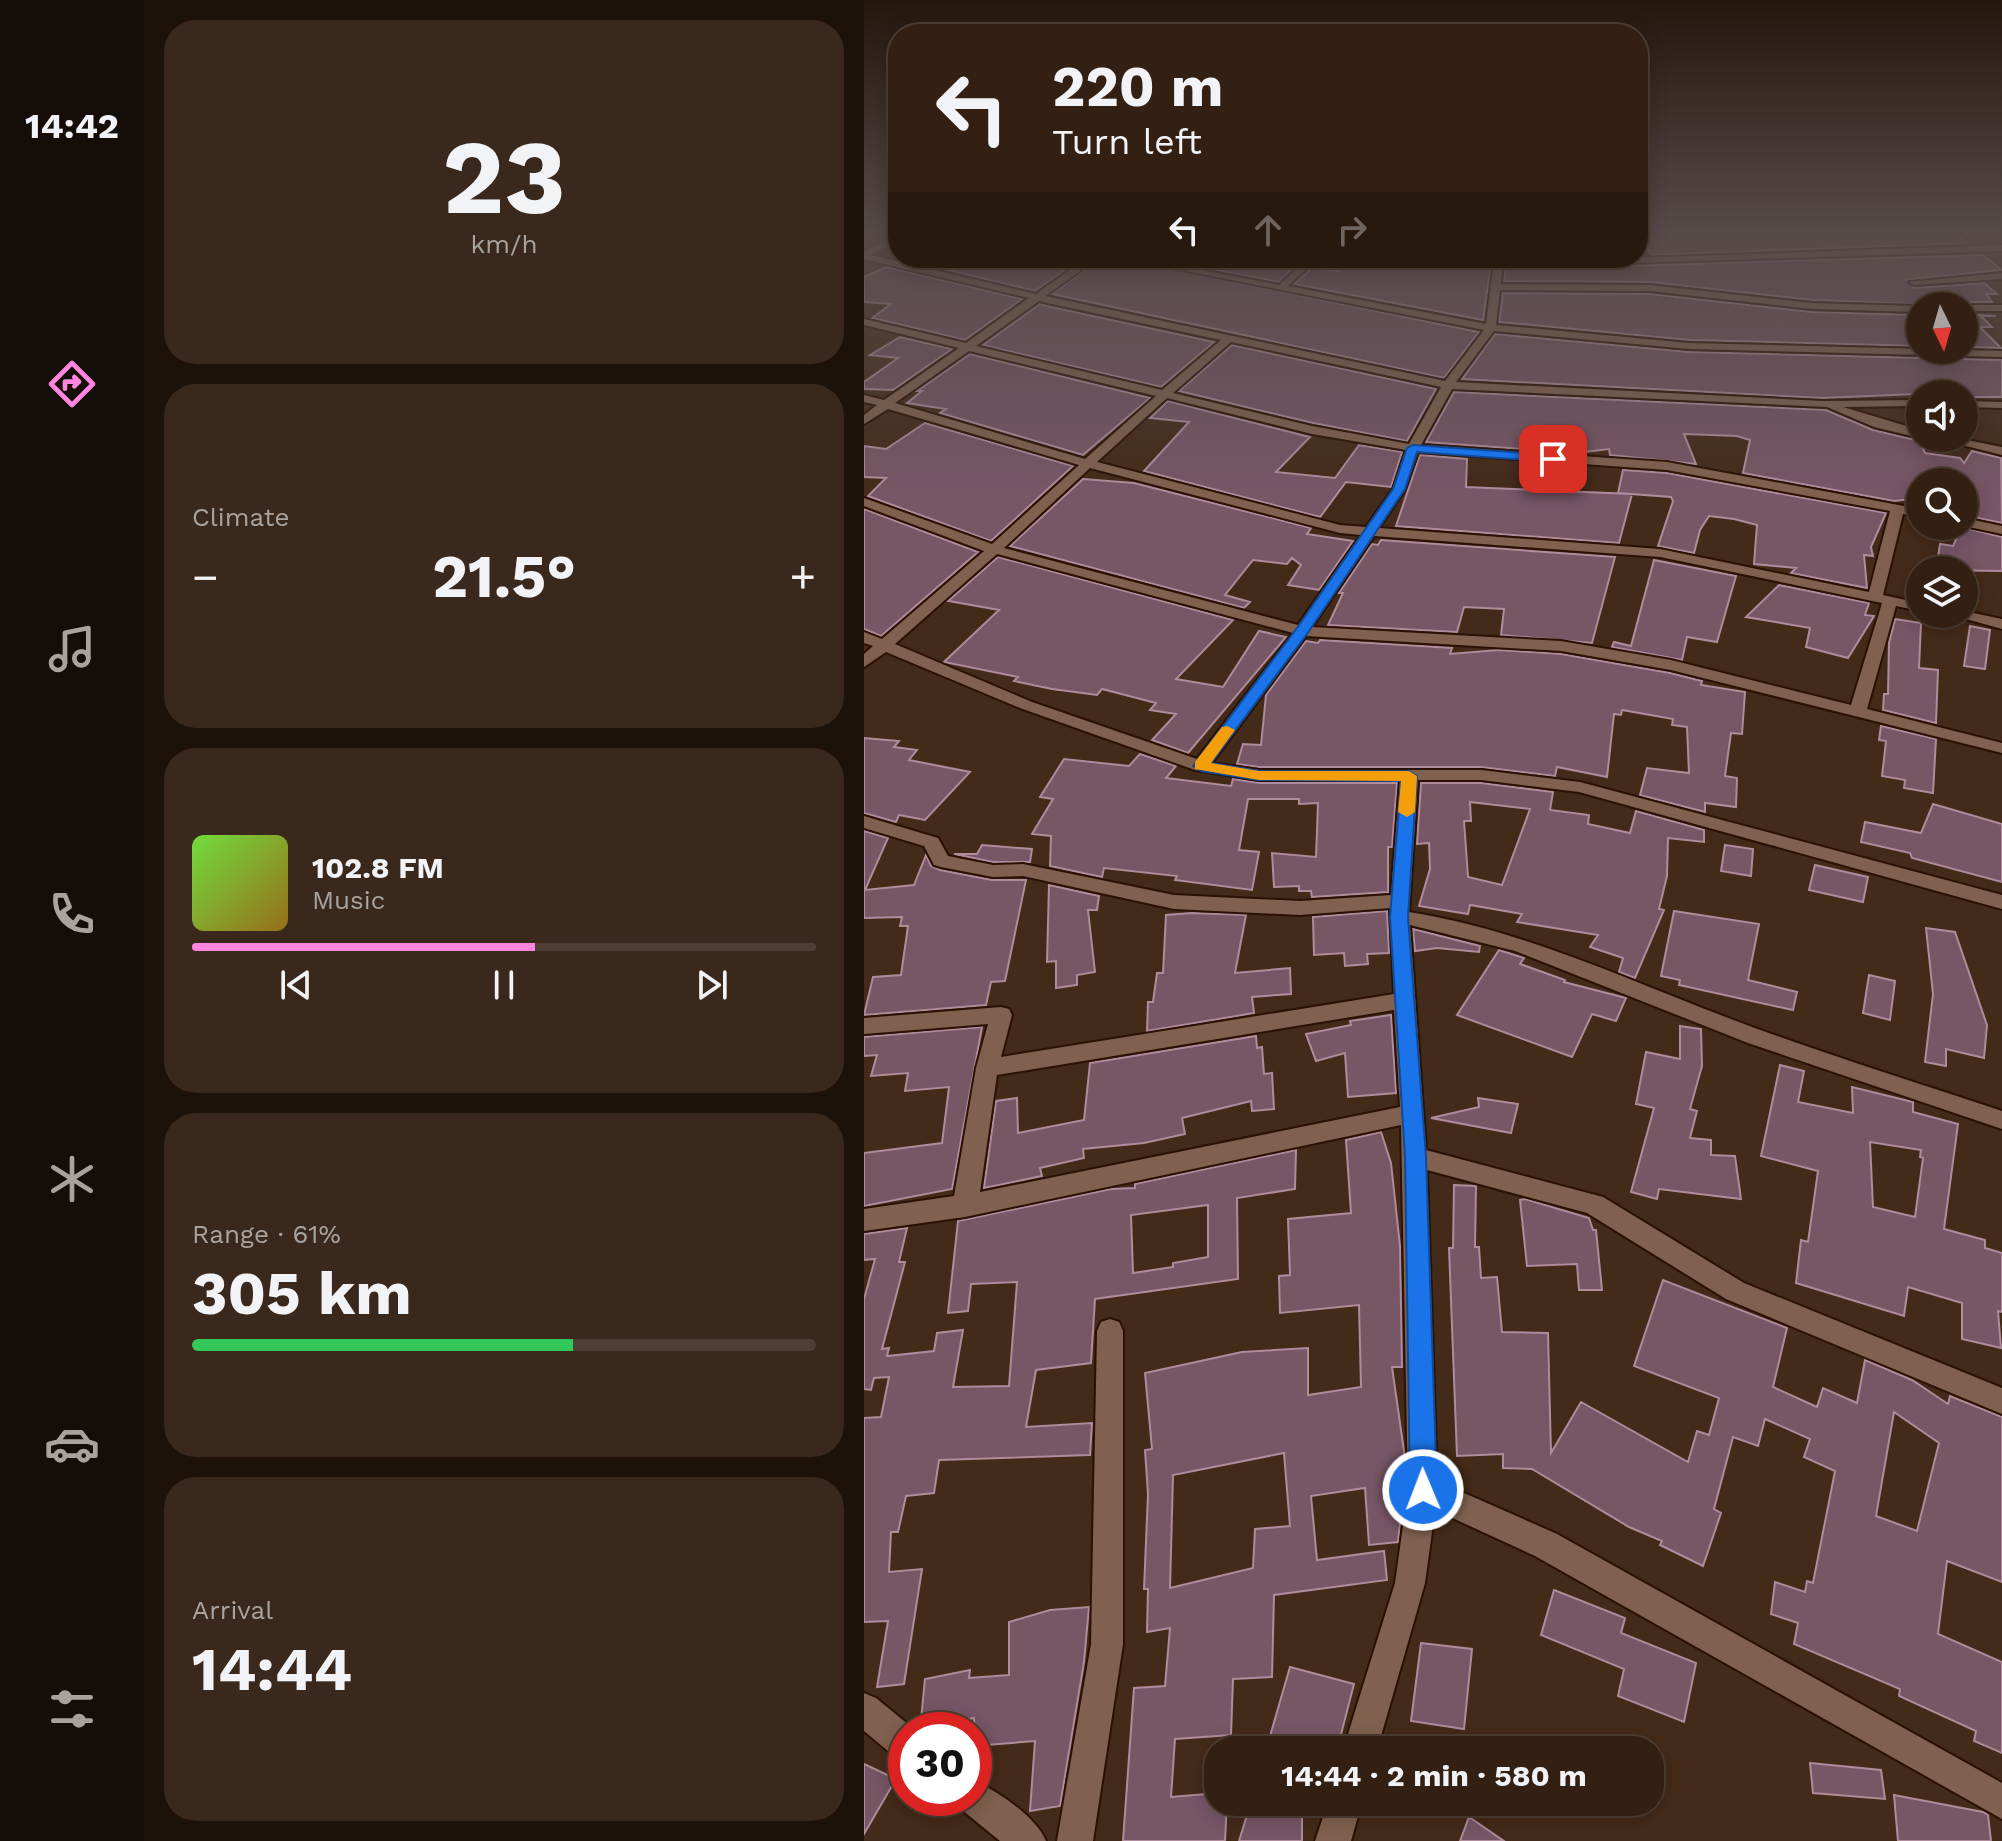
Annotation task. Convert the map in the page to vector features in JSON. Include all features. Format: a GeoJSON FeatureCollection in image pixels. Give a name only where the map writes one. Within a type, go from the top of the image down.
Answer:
{"type":"FeatureCollection","features":[{"type":"Feature","properties":{"kind":"street"},"geometry":{"type":"LineString","coordinates":[[864,420],[1008,318]]}},
{"type":"Feature","properties":{"kind":"street"},"geometry":{"type":"LineString","coordinates":[[1132,318],[1448,385],[1822,404],[1906,403]]}},
{"type":"Feature","properties":{"kind":"street"},"geometry":{"type":"LineString","coordinates":[[1440,318],[1491,328],[1689,346],[2002,354]]}},
{"type":"Feature","properties":{"kind":"street"},"geometry":{"type":"LineString","coordinates":[[1201,766],[1302,631],[1399,489],[1413,448],[1448,385],[1491,328],[1492,318]]}},
{"type":"Feature","properties":{"kind":"street"},"geometry":{"type":"LineString","coordinates":[[864,322],[1164,393],[1259,419],[1413,448],[1667,466],[1906,510]]}},
{"type":"Feature","properties":{"kind":"street"},"geometry":{"type":"LineString","coordinates":[[864,662],[996,550],[1085,463],[1228,339]]}},
{"type":"Feature","properties":{"kind":"street"},"geometry":{"type":"LineString","coordinates":[[864,398],[1085,463],[1340,529],[1660,553],[1906,604]]}},
{"type":"Feature","properties":{"kind":"street"},"geometry":{"type":"LineString","coordinates":[[1822,404],[1906,431]]}},
{"type":"Feature","properties":{"kind":"street"},"geometry":{"type":"LineString","coordinates":[[1978,404],[2002,405]]}},
{"type":"Feature","properties":{"kind":"street"},"geometry":{"type":"LineString","coordinates":[[1978,446],[2002,451]]}},
{"type":"Feature","properties":{"kind":"street"},"geometry":{"type":"LineString","coordinates":[[864,502],[996,550],[1302,631],[1561,646],[1671,665],[2002,748]]}},
{"type":"Feature","properties":{"kind":"street"},"geometry":{"type":"LineString","coordinates":[[1858,711],[1898,508]]}},
{"type":"Feature","properties":{"kind":"street"},"geometry":{"type":"LineString","coordinates":[[1978,525],[2002,530]]}},
{"type":"Feature","properties":{"kind":"street"},"geometry":{"type":"LineString","coordinates":[[1978,619],[2002,624]]}},
{"type":"Feature","properties":{"kind":"street"},"geometry":{"type":"LineString","coordinates":[[864,637],[1026,705],[1201,766],[1259,775],[1481,775],[1580,787],[2002,902]]}},
{"type":"Feature","properties":{"kind":"street"},"geometry":{"type":"LineString","coordinates":[[1364,1736],[1410,1583],[1423,1490],[1415,1157],[1400,909],[1409,776]]}},
{"type":"Feature","properties":{"kind":"street"},"geometry":{"type":"LineString","coordinates":[[864,822],[931,842],[941,861],[993,871],[1023,870],[1174,902],[1400,909],[1503,940],[1738,1030],[2002,1120]]}},
{"type":"Feature","properties":{"kind":"street"},"geometry":{"type":"LineString","coordinates":[[987,1068],[1407,1000]]}},
{"type":"Feature","properties":{"kind":"street"},"geometry":{"type":"LineString","coordinates":[[864,1026],[1001,1015],[987,1068],[965,1207]]}},
{"type":"Feature","properties":{"kind":"street"},"geometry":{"type":"LineString","coordinates":[[864,1220],[965,1207],[1282,1138],[1412,1114]]}},
{"type":"Feature","properties":{"kind":"street"},"geometry":{"type":"LineString","coordinates":[[1415,1157],[1594,1204],[1735,1291],[2002,1401]]}},
{"type":"Feature","properties":{"kind":"street"},"geometry":{"type":"LineString","coordinates":[[1075,1841],[1107,1644],[1110,1331]]}},
{"type":"Feature","properties":{"kind":"street"},"geometry":{"type":"LineString","coordinates":[[1423,1490],[1546,1545],[2002,1802]]}},
{"type":"Feature","properties":{"kind":"street"},"geometry":{"type":"LineString","coordinates":[[864,1710],[888,1729]]}},
{"type":"Feature","properties":{"kind":"street"},"geometry":{"type":"LineString","coordinates":[[992,1812],[1028,1841]]}},
{"type":"Feature","properties":{"kind":"street"},"geometry":{"type":"LineString","coordinates":[[1333,1841],[1341,1816]]}},
{"type":"Feature","properties":{"kind":"building"},"geometry":{"type":"Polygon","coordinates":[[[872,318],[996,318],[965,340],[872,318]]]}},
{"type":"Feature","properties":{"kind":"building"},"geometry":{"type":"Polygon","coordinates":[[[1021,318],[1104,318],[1214,342],[1161,387],[983,345],[1021,318]]]}},
{"type":"Feature","properties":{"kind":"building"},"geometry":{"type":"Polygon","coordinates":[[[1164,318],[1410,318],[1479,332],[1444,378],[1164,318]]]}},
{"type":"Feature","properties":{"kind":"building"},"geometry":{"type":"Polygon","coordinates":[[[1500,318],[1906,318],[1906,346],[1689,340],[1499,322],[1500,318]]]}},
{"type":"Feature","properties":{"kind":"building"},"geometry":{"type":"Polygon","coordinates":[[[1978,318],[1983,318],[1992,327],[1980,327],[2001,348],[1978,347],[1978,318]]]}},
{"type":"Feature","properties":{"kind":"building"},"geometry":{"type":"Polygon","coordinates":[[[1495,334],[1689,352],[1906,358],[1906,364],[1978,364],[1978,359],[2002,360],[2002,397],[1978,397],[1978,380],[1906,380],[1906,394],[1822,398],[1462,379],[1495,334]]]}},
{"type":"Feature","properties":{"kind":"building"},"geometry":{"type":"Polygon","coordinates":[[[900,337],[952,349],[893,390],[864,389],[864,382],[898,358],[870,355],[900,337]]]}},
{"type":"Feature","properties":{"kind":"building"},"geometry":{"type":"Polygon","coordinates":[[[1232,345],[1436,389],[1407,441],[1313,423],[1179,391],[1232,345]]]}},
{"type":"Feature","properties":{"kind":"building"},"geometry":{"type":"Polygon","coordinates":[[[970,354],[1150,398],[1083,455],[940,413],[946,409],[907,403],[922,391],[917,391],[970,354]]]}},
{"type":"Feature","properties":{"kind":"building"},"geometry":{"type":"Polygon","coordinates":[[[1454,392],[1826,410],[1873,430],[1906,438],[1906,452],[1960,458],[1964,463],[1971,452],[2001,458],[2002,523],[1978,518],[1978,468],[1906,468],[1906,500],[1894,501],[1743,473],[1750,440],[1737,436],[1684,434],[1696,464],[1610,455],[1609,449],[1576,453],[1426,442],[1454,392]]]}},
{"type":"Feature","properties":{"kind":"building"},"geometry":{"type":"Polygon","coordinates":[[[1168,401],[1310,437],[1276,472],[1335,478],[1359,445],[1402,452],[1391,487],[1346,482],[1320,517],[1144,471],[1189,422],[1150,418],[1168,401]]]}},
{"type":"Feature","properties":{"kind":"building"},"geometry":{"type":"Polygon","coordinates":[[[925,423],[1073,466],[991,541],[868,496],[886,478],[864,477],[864,446],[886,449],[925,423]]]}},
{"type":"Feature","properties":{"kind":"building"},"geometry":{"type":"Polygon","coordinates":[[[1420,455],[1467,459],[1466,487],[1632,494],[1619,543],[1396,526],[1420,455]]]}},
{"type":"Feature","properties":{"kind":"building"},"geometry":{"type":"Polygon","coordinates":[[[1623,470],[1667,473],[1886,513],[1871,547],[1873,556],[1864,555],[1867,588],[1791,573],[1796,568],[1754,564],[1757,525],[1734,519],[1709,516],[1700,530],[1694,553],[1658,546],[1673,501],[1671,497],[1618,493],[1623,470]]]}},
{"type":"Feature","properties":{"kind":"building"},"geometry":{"type":"Polygon","coordinates":[[[1083,479],[1134,483],[1311,528],[1307,534],[1353,541],[1319,590],[1288,585],[1301,565],[1292,558],[1287,564],[1253,560],[1225,595],[1250,602],[1244,608],[1010,546],[1083,479]]]}},
{"type":"Feature","properties":{"kind":"building"},"geometry":{"type":"Polygon","coordinates":[[[864,509],[978,552],[881,636],[864,629],[864,509]]]}},
{"type":"Feature","properties":{"kind":"building"},"geometry":{"type":"Polygon","coordinates":[[[1978,531],[2002,537],[2002,571],[1978,571],[1978,556],[1938,556],[1940,544],[1953,546],[1956,540],[1978,540],[1978,531]]]}},
{"type":"Feature","properties":{"kind":"building"},"geometry":{"type":"Polygon","coordinates":[[[1381,540],[1615,557],[1592,643],[1501,635],[1504,609],[1464,607],[1457,632],[1328,625],[1343,593],[1339,593],[1372,544],[1378,545],[1381,540]]]}},
{"type":"Feature","properties":{"kind":"building"},"geometry":{"type":"Polygon","coordinates":[[[998,557],[1233,620],[1176,679],[1223,687],[1259,631],[1286,637],[1188,753],[1152,740],[1176,714],[1150,710],[1156,703],[1102,689],[1097,695],[1052,689],[1014,681],[1018,677],[944,662],[999,610],[948,601],[998,557]]]}},
{"type":"Feature","properties":{"kind":"building"},"geometry":{"type":"Polygon","coordinates":[[[1654,560],[1736,576],[1717,642],[1687,637],[1682,660],[1612,647],[1614,642],[1631,646],[1654,560]]]}},
{"type":"Feature","properties":{"kind":"building"},"geometry":{"type":"Polygon","coordinates":[[[1779,585],[1869,603],[1865,615],[1874,616],[1848,658],[1806,647],[1810,628],[1746,617],[1779,585]]]}},
{"type":"Feature","properties":{"kind":"building"},"geometry":{"type":"Polygon","coordinates":[[[1895,619],[1906,621],[1906,628],[1921,628],[1919,668],[1938,670],[1936,723],[1883,710],[1884,694],[1888,694],[1889,643],[1895,619]]]}},
{"type":"Feature","properties":{"kind":"building"},"geometry":{"type":"Polygon","coordinates":[[[1970,628],[1990,630],[1985,669],[1964,666],[1970,628]]]}},
{"type":"Feature","properties":{"kind":"building"},"geometry":{"type":"Polygon","coordinates":[[[1320,640],[1452,648],[1450,654],[1499,650],[1561,654],[1670,673],[1702,681],[1701,685],[1745,692],[1742,734],[1731,733],[1725,776],[1737,778],[1736,807],[1705,803],[1705,812],[1640,795],[1647,768],[1689,773],[1687,727],[1672,725],[1673,719],[1622,710],[1621,715],[1614,714],[1607,777],[1557,767],[1555,776],[1481,767],[1259,767],[1237,764],[1243,744],[1261,745],[1266,695],[1306,641],[1318,643],[1320,640]]]}},
{"type":"Feature","properties":{"kind":"building"},"geometry":{"type":"Polygon","coordinates":[[[1881,726],[1936,739],[1933,793],[1904,788],[1905,780],[1882,776],[1886,741],[1879,740],[1881,726]]]}},
{"type":"Feature","properties":{"kind":"building"},"geometry":{"type":"Polygon","coordinates":[[[864,738],[899,741],[894,747],[917,750],[909,760],[970,772],[925,820],[899,815],[896,822],[864,813],[864,738]]]}},
{"type":"Feature","properties":{"kind":"building"},"geometry":{"type":"Polygon","coordinates":[[[1140,754],[1176,766],[1166,778],[1231,786],[1233,779],[1259,783],[1397,783],[1392,847],[1388,847],[1388,892],[1312,897],[1311,891],[1299,891],[1299,886],[1274,887],[1272,853],[1316,857],[1318,803],[1299,804],[1299,799],[1248,799],[1239,850],[1259,852],[1252,890],[1175,880],[1177,876],[1104,868],[1102,877],[1050,866],[1051,836],[1032,834],[1053,799],[1040,797],[1064,759],[1129,766],[1140,754]]]}},
{"type":"Feature","properties":{"kind":"building"},"geometry":{"type":"Polygon","coordinates":[[[1421,783],[1481,783],[1553,792],[1550,810],[1589,815],[1588,824],[1630,833],[1636,811],[1704,830],[1704,842],[1668,838],[1667,876],[1659,909],[1664,910],[1635,978],[1619,972],[1623,958],[1590,947],[1598,935],[1517,922],[1522,914],[1470,905],[1468,914],[1419,906],[1430,869],[1429,843],[1417,844],[1421,783]],[[1470,802],[1471,821],[1464,821],[1468,877],[1502,885],[1530,809],[1470,802]]]}},
{"type":"Feature","properties":{"kind":"building"},"geometry":{"type":"Polygon","coordinates":[[[1933,804],[2002,824],[2002,882],[1912,858],[1910,853],[1861,842],[1865,822],[1921,833],[1933,804]]]}},
{"type":"Feature","properties":{"kind":"building"},"geometry":{"type":"Polygon","coordinates":[[[864,831],[888,838],[865,890],[914,885],[926,855],[931,866],[940,870],[992,880],[1026,880],[1005,981],[991,982],[986,1005],[864,1015],[873,977],[901,975],[908,926],[900,926],[902,917],[864,918],[864,831]]]}},
{"type":"Feature","properties":{"kind":"building"},"geometry":{"type":"Polygon","coordinates":[[[982,845],[1032,849],[1030,862],[993,862],[954,854],[977,854],[982,845]]]}},
{"type":"Feature","properties":{"kind":"building"},"geometry":{"type":"Polygon","coordinates":[[[1725,845],[1753,849],[1751,876],[1721,871],[1725,845]]]}},
{"type":"Feature","properties":{"kind":"building"},"geometry":{"type":"Polygon","coordinates":[[[1815,865],[1868,877],[1863,902],[1809,890],[1815,865]]]}},
{"type":"Feature","properties":{"kind":"building"},"geometry":{"type":"Polygon","coordinates":[[[1049,885],[1099,896],[1097,910],[1088,910],[1095,972],[1077,975],[1077,985],[1056,988],[1056,961],[1047,962],[1049,885]]]}},
{"type":"Feature","properties":{"kind":"building"},"geometry":{"type":"Polygon","coordinates":[[[1387,911],[1389,953],[1367,954],[1368,964],[1345,966],[1344,953],[1314,955],[1313,917],[1387,911]]]}},
{"type":"Feature","properties":{"kind":"building"},"geometry":{"type":"Polygon","coordinates":[[[1674,911],[1759,924],[1748,980],[1797,992],[1793,1010],[1679,985],[1680,980],[1661,976],[1674,911]]]}},
{"type":"Feature","properties":{"kind":"building"},"geometry":{"type":"Polygon","coordinates":[[[1166,915],[1246,915],[1235,973],[1290,968],[1291,994],[1252,997],[1254,1013],[1147,1031],[1148,1002],[1153,1002],[1157,973],[1163,973],[1166,915]]]}},
{"type":"Feature","properties":{"kind":"building"},"geometry":{"type":"Polygon","coordinates":[[[1926,928],[1955,932],[1987,1025],[1984,1058],[1946,1049],[1946,1066],[1925,1062],[1933,994],[1926,928]]]}},
{"type":"Feature","properties":{"kind":"building"},"geometry":{"type":"Polygon","coordinates":[[[1413,929],[1480,946],[1479,952],[1437,948],[1415,951],[1413,929]]]}},
{"type":"Feature","properties":{"kind":"building"},"geometry":{"type":"Polygon","coordinates":[[[1499,950],[1524,958],[1520,964],[1564,982],[1626,998],[1616,1021],[1592,1014],[1572,1057],[1457,1015],[1499,950]]]}},
{"type":"Feature","properties":{"kind":"building"},"geometry":{"type":"Polygon","coordinates":[[[1869,975],[1895,981],[1890,1020],[1863,1013],[1869,975]]]}},
{"type":"Feature","properties":{"kind":"building"},"geometry":{"type":"Polygon","coordinates":[[[1391,1015],[1396,1093],[1348,1097],[1345,1053],[1316,1061],[1306,1034],[1351,1025],[1350,1021],[1391,1015]]]}},
{"type":"Feature","properties":{"kind":"building"},"geometry":{"type":"Polygon","coordinates":[[[1680,1026],[1701,1029],[1702,1066],[1690,1109],[1697,1111],[1690,1138],[1711,1140],[1711,1155],[1735,1156],[1741,1199],[1659,1189],[1657,1199],[1631,1192],[1654,1108],[1636,1104],[1646,1052],[1680,1059],[1680,1026]]]}},
{"type":"Feature","properties":{"kind":"building"},"geometry":{"type":"Polygon","coordinates":[[[982,1027],[952,1189],[864,1206],[864,1153],[942,1143],[949,1087],[905,1091],[908,1073],[871,1076],[877,1055],[864,1056],[864,1037],[982,1027]]]}},
{"type":"Feature","properties":{"kind":"building"},"geometry":{"type":"Polygon","coordinates":[[[1256,1036],[1257,1048],[1262,1047],[1264,1074],[1272,1073],[1274,1109],[1252,1111],[1251,1101],[1182,1118],[1185,1134],[1144,1143],[1083,1149],[1084,1158],[1040,1168],[1042,1176],[984,1188],[996,1101],[1017,1098],[1018,1133],[1084,1120],[1090,1063],[1256,1036]]]}},
{"type":"Feature","properties":{"kind":"building"},"geometry":{"type":"Polygon","coordinates":[[[1780,1065],[1804,1071],[1798,1102],[1853,1113],[1852,1087],[1913,1102],[1913,1112],[1958,1124],[1944,1229],[1985,1240],[1985,1248],[2002,1253],[2002,1312],[1998,1311],[2001,1348],[1962,1339],[1962,1303],[1908,1287],[1904,1316],[1796,1283],[1801,1240],[1808,1242],[1818,1171],[1761,1156],[1780,1065]],[[1870,1142],[1873,1207],[1915,1217],[1923,1158],[1920,1157],[1921,1150],[1870,1142]]]}},
{"type":"Feature","properties":{"kind":"building"},"geometry":{"type":"Polygon","coordinates":[[[1478,1098],[1518,1104],[1511,1133],[1431,1118],[1479,1107],[1478,1098]]]}},
{"type":"Feature","properties":{"kind":"building"},"geometry":{"type":"Polygon","coordinates":[[[1381,1132],[1391,1163],[1400,1246],[1402,1367],[1392,1367],[1404,1451],[1405,1482],[1397,1483],[1398,1542],[1369,1545],[1365,1488],[1311,1496],[1317,1560],[1384,1551],[1387,1580],[1274,1595],[1272,1677],[1233,1679],[1231,1735],[1175,1739],[1171,1797],[1204,1794],[1204,1816],[1226,1816],[1225,1841],[1123,1841],[1134,1688],[1165,1686],[1170,1628],[1147,1632],[1148,1589],[1144,1589],[1148,1494],[1145,1450],[1152,1449],[1145,1373],[1242,1352],[1308,1348],[1308,1395],[1361,1387],[1359,1305],[1280,1313],[1279,1276],[1290,1275],[1288,1219],[1351,1213],[1346,1140],[1381,1132]],[[1284,1453],[1173,1475],[1170,1588],[1253,1568],[1255,1529],[1290,1526],[1284,1453]]]}},
{"type":"Feature","properties":{"kind":"building"},"geometry":{"type":"Polygon","coordinates":[[[1296,1150],[1295,1189],[1237,1198],[1238,1279],[1095,1299],[1091,1363],[1036,1370],[1026,1427],[1092,1423],[1090,1455],[939,1460],[934,1493],[906,1496],[898,1532],[891,1532],[889,1572],[922,1569],[904,1684],[877,1687],[888,1621],[864,1622],[864,1418],[881,1417],[889,1377],[874,1378],[871,1390],[864,1389],[864,1299],[875,1259],[864,1260],[864,1234],[907,1228],[899,1262],[905,1262],[882,1349],[889,1348],[887,1356],[934,1351],[937,1333],[963,1330],[953,1387],[1009,1386],[1017,1282],[971,1284],[968,1311],[948,1313],[958,1221],[1111,1189],[1135,1188],[1135,1184],[1296,1150]],[[1208,1205],[1131,1215],[1133,1273],[1173,1267],[1173,1263],[1208,1257],[1208,1205]]]}},
{"type":"Feature","properties":{"kind":"building"},"geometry":{"type":"Polygon","coordinates":[[[1454,1185],[1476,1186],[1475,1247],[1479,1247],[1481,1278],[1497,1277],[1502,1332],[1548,1333],[1551,1453],[1581,1402],[1688,1462],[1697,1431],[1709,1435],[1719,1398],[1634,1366],[1663,1280],[1787,1328],[1773,1387],[1817,1407],[1823,1388],[1857,1403],[1865,1360],[1912,1380],[1948,1404],[1950,1396],[2002,1417],[2002,1582],[1947,1561],[1938,1634],[2002,1662],[2002,1753],[1974,1741],[1976,1731],[1899,1696],[1900,1689],[1794,1644],[1798,1623],[1771,1614],[1775,1582],[1805,1592],[1807,1581],[1813,1583],[1835,1471],[1804,1457],[1810,1439],[1765,1419],[1758,1446],[1733,1437],[1714,1509],[1721,1513],[1703,1566],[1660,1545],[1662,1541],[1629,1527],[1532,1469],[1503,1468],[1503,1454],[1457,1456],[1449,1248],[1453,1248],[1454,1185]],[[1894,1412],[1876,1516],[1917,1531],[1939,1443],[1894,1412]]]}},
{"type":"Feature","properties":{"kind":"building"},"geometry":{"type":"Polygon","coordinates":[[[1520,1200],[1589,1218],[1593,1230],[1596,1230],[1602,1290],[1579,1290],[1577,1264],[1527,1266],[1520,1200]]]}},
{"type":"Feature","properties":{"kind":"building"},"geometry":{"type":"Polygon","coordinates":[[[1554,1590],[1625,1618],[1621,1633],[1696,1663],[1684,1722],[1618,1696],[1624,1669],[1541,1635],[1554,1590]]]}},
{"type":"Feature","properties":{"kind":"building"},"geometry":{"type":"Polygon","coordinates":[[[1089,1607],[1084,1662],[1060,1806],[1030,1811],[1035,1741],[992,1745],[992,1712],[922,1712],[925,1679],[970,1670],[969,1678],[1009,1675],[1009,1622],[1050,1610],[1089,1607]]]}},
{"type":"Feature","properties":{"kind":"building"},"geometry":{"type":"Polygon","coordinates":[[[1421,1643],[1472,1649],[1464,1729],[1411,1721],[1421,1643]]]}},
{"type":"Feature","properties":{"kind":"building"},"geometry":{"type":"Polygon","coordinates":[[[1290,1667],[1354,1684],[1341,1736],[1270,1736],[1290,1667]]]}},
{"type":"Feature","properties":{"kind":"building"},"geometry":{"type":"Polygon","coordinates":[[[1810,1763],[1881,1770],[1885,1799],[1813,1793],[1810,1763]]]}},
{"type":"Feature","properties":{"kind":"building"},"geometry":{"type":"Polygon","coordinates":[[[864,1764],[888,1775],[888,1793],[864,1834],[864,1764]]]}},
{"type":"Feature","properties":{"kind":"building"},"geometry":{"type":"Polygon","coordinates":[[[1894,1795],[1983,1812],[1988,1815],[1991,1841],[1898,1841],[1894,1795]]]}},
{"type":"Feature","properties":{"kind":"building"},"geometry":{"type":"Polygon","coordinates":[[[1247,1816],[1302,1816],[1302,1841],[1239,1841],[1247,1816]]]}},
{"type":"Feature","properties":{"kind":"building"},"geometry":{"type":"Polygon","coordinates":[[[1469,1817],[1504,1841],[1460,1841],[1469,1817]]]}},
{"type":"Feature","properties":{"kind":"slow traffic"},"geometry":{"type":"LineString","coordinates":[[1227,730],[1201,766],[1259,775],[1409,776],[1407,812]]}},
{"type":"Feature","properties":{"kind":"route"},"geometry":{"type":"LineString","coordinates":[[1423,1490],[1415,1157],[1407,1000],[1399,917],[1409,776],[1259,775],[1201,766],[1302,631],[1399,489],[1413,448],[1553,459]]}}]}
